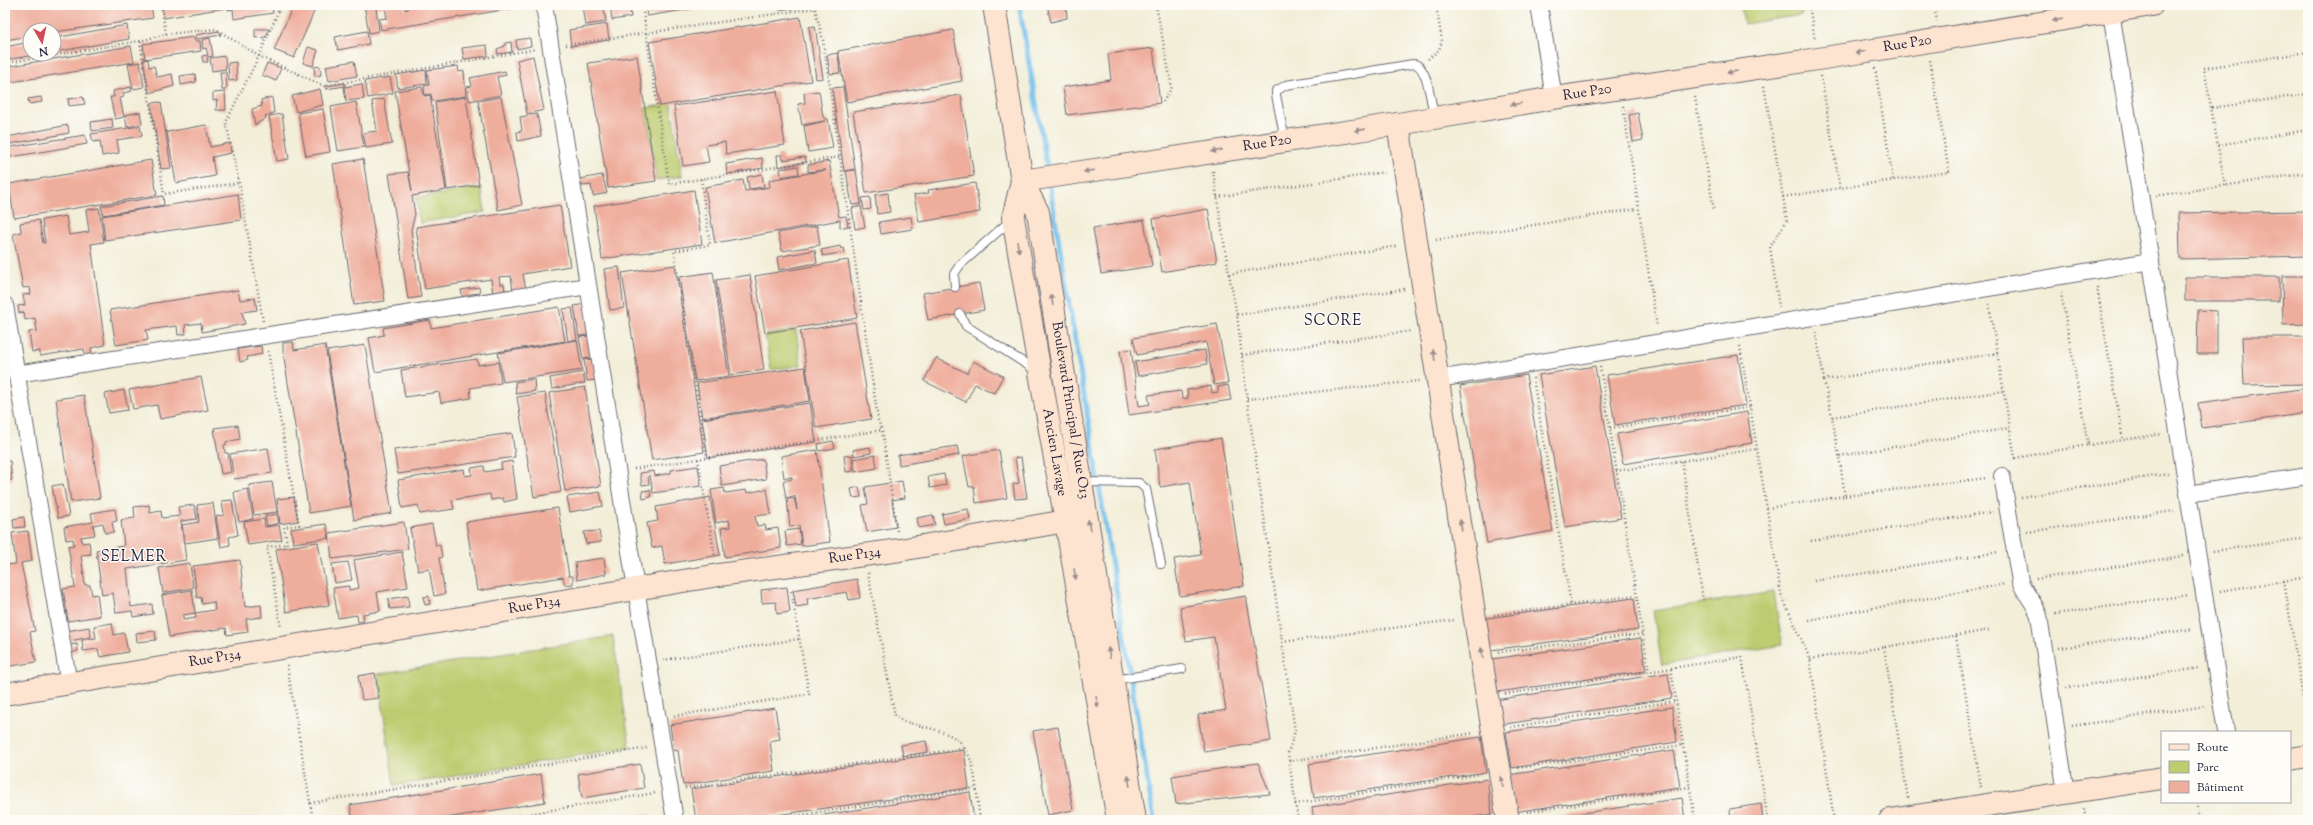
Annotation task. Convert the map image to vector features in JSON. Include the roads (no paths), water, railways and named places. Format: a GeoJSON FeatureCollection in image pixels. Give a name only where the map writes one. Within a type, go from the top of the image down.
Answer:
{"type":"FeatureCollection","features":[{"type":"Feature","properties":{"kind":"street"},"geometry":{"type":"LineString","coordinates":[[544,5],[588,286],[619,471],[636,589],[675,820]]}},
{"type":"Feature","properties":{"kind":"street","name":"Boulevard Principal / Rue O13"},"geometry":{"type":"LineString","coordinates":[[994,5],[1022,181],[1038,212],[1135,820]]}},
{"type":"Feature","properties":{"kind":"street"},"geometry":{"type":"LineString","coordinates":[[1539,5],[1554,98]]}},
{"type":"Feature","properties":{"kind":"street","name":"Rue P20"},"geometry":{"type":"LineString","coordinates":[[1022,181],[1398,124],[1554,98],[1818,59],[2152,5]]}},
{"type":"Feature","properties":{"kind":"street"},"geometry":{"type":"LineString","coordinates":[[2111,12],[2226,731]]}},
{"type":"Feature","properties":{"kind":"street"},"geometry":{"type":"LineString","coordinates":[[1398,124],[1482,655],[1487,696],[1508,818]]}},
{"type":"Feature","properties":{"kind":"street","name":"Ancien Lavage"},"geometry":{"type":"LineString","coordinates":[[1022,181],[1013,218],[1042,375],[1118,820]]}},
{"type":"Feature","properties":{"kind":"street"},"geometry":{"type":"LineString","coordinates":[[1438,379],[2151,261]]}},
{"type":"Feature","properties":{"kind":"street"},"geometry":{"type":"LineString","coordinates":[[16,374],[588,286]]}},
{"type":"Feature","properties":{"kind":"street"},"geometry":{"type":"LineString","coordinates":[[5,305],[69,684]]}},
{"type":"Feature","properties":{"kind":"street"},"geometry":{"type":"LineString","coordinates":[[2002,476],[2020,581],[2024,591],[2036,604],[2039,616],[2066,793]]}},
{"type":"Feature","properties":{"kind":"street"},"geometry":{"type":"LineString","coordinates":[[2189,501],[2308,476]]}},
{"type":"Feature","properties":{"kind":"street","name":"Rue P134"},"geometry":{"type":"LineString","coordinates":[[5,694],[718,575],[900,550],[1066,521]]}},
{"type":"Feature","properties":{"kind":"street"},"geometry":{"type":"LineString","coordinates":[[2291,759],[2308,756]]}},
{"type":"Feature","properties":{"kind":"street"},"geometry":{"type":"LineString","coordinates":[[1901,818],[2161,778]]}},
{"type":"Feature","properties":{"kind":"lane"},"geometry":{"type":"LineString","coordinates":[[1285,141],[1276,95],[1280,89],[1286,85],[1413,64],[1419,66],[1425,73],[1434,118]]}},
{"type":"Feature","properties":{"kind":"lane"},"geometry":{"type":"LineString","coordinates":[[955,287],[954,274],[960,266],[1013,218]]}},
{"type":"Feature","properties":{"kind":"lane"},"geometry":{"type":"LineString","coordinates":[[960,314],[966,326],[1042,375]]}},
{"type":"Feature","properties":{"kind":"lane"},"geometry":{"type":"LineString","coordinates":[[1082,482],[1139,483],[1146,489],[1161,564]]}},
{"type":"Feature","properties":{"kind":"lane"},"geometry":{"type":"LineString","coordinates":[[1113,680],[1182,669]]}},
{"type":"Feature","properties":{"kind":"waterway"},"geometry":{"type":"LineString","coordinates":[[1019,5],[1048,172]]}},
{"type":"Feature","properties":{"kind":"waterway"},"geometry":{"type":"LineString","coordinates":[[1049,182],[1154,820]]}},
{"type":"Feature","properties":{"kind":"district","name":"SCORE"},"geometry":{"type":"Point","coordinates":[1333,321]}},
{"type":"Feature","properties":{"kind":"district","name":"SELMER"},"geometry":{"type":"Point","coordinates":[134,557]}}]}
